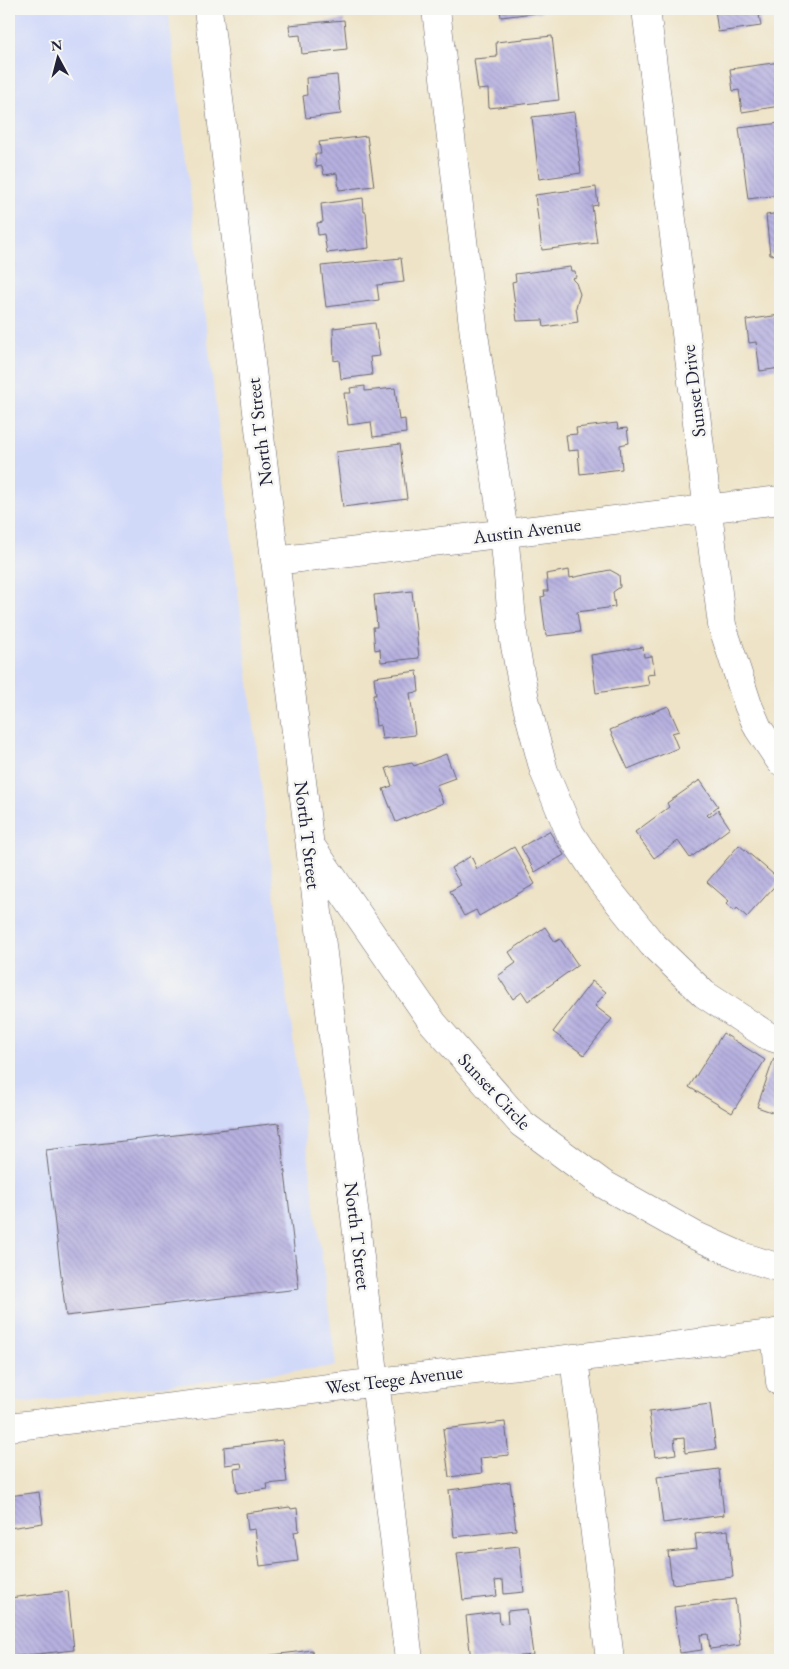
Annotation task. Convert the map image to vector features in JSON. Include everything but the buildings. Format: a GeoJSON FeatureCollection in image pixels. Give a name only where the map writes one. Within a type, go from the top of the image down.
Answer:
{"type":"FeatureCollection","features":[{"type":"Feature","properties":{"kind":"street","name":"North T Street"},"geometry":{"type":"LineString","coordinates":[[208,9],[409,1660]]}},
{"type":"Feature","properties":{"kind":"street"},"geometry":{"type":"LineString","coordinates":[[436,9],[474,334],[504,533],[514,640],[525,699],[544,771],[570,833],[602,882],[652,944],[704,994],[768,1036],[780,1040]]}},
{"type":"Feature","properties":{"kind":"street","name":"Sunset Drive"},"geometry":{"type":"LineString","coordinates":[[646,9],[722,625],[748,705],[758,728],[780,761]]}},
{"type":"Feature","properties":{"kind":"street","name":"Austin Avenue"},"geometry":{"type":"LineString","coordinates":[[274,561],[780,500]]}},
{"type":"Feature","properties":{"kind":"street","name":"Sunset Circle"},"geometry":{"type":"LineString","coordinates":[[309,844],[433,1023],[521,1123],[603,1184],[694,1235],[741,1256],[780,1268]]}},
{"type":"Feature","properties":{"kind":"street"},"geometry":{"type":"LineString","coordinates":[[777,1333],[780,1382]]}},
{"type":"Feature","properties":{"kind":"street","name":"West Teege Avenue"},"geometry":{"type":"LineString","coordinates":[[9,1427],[376,1380],[777,1333]]}},
{"type":"Feature","properties":{"kind":"street"},"geometry":{"type":"LineString","coordinates":[[574,1358],[610,1660]]}},
{"type":"Feature","properties":{"kind":"shaded area"},"geometry":{"type":"Polygon","coordinates":[[[9,9],[168,9],[279,932],[336,1366],[9,1404],[9,9]]]}}]}
